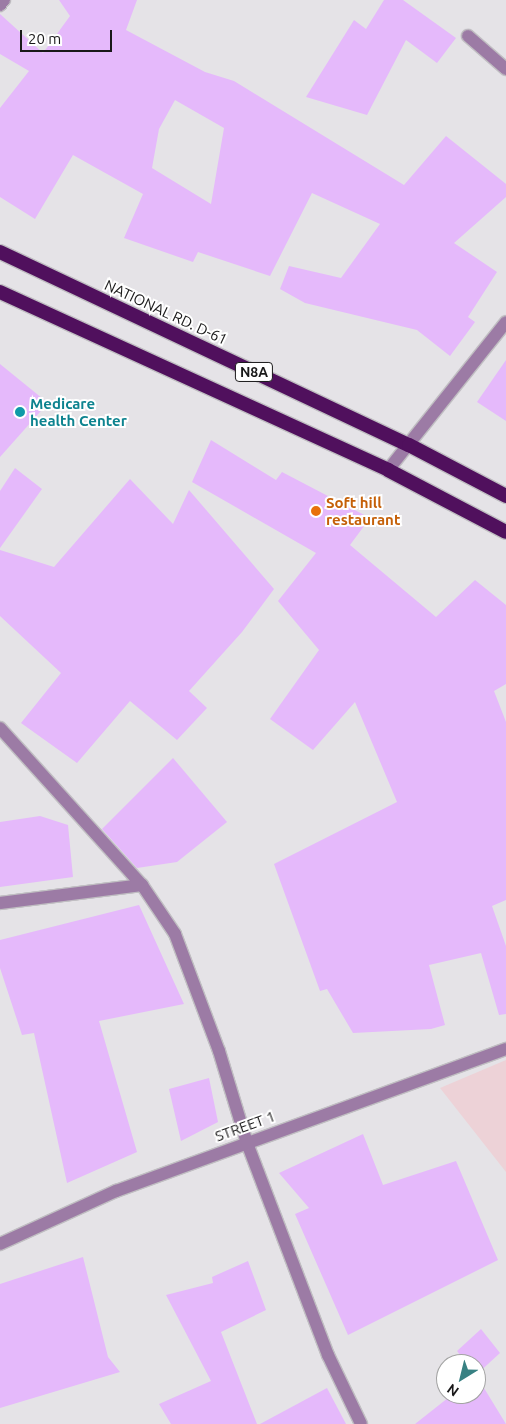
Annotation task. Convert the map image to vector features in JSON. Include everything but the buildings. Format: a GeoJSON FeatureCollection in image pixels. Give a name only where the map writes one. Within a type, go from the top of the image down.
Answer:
{"type":"FeatureCollection","features":[{"type":"Feature","properties":{"kind":"highway","name":"NATIONAL RD. D-61"},"geometry":{"type":"LineString","coordinates":[[0,252],[409,444],[506,496]]}},
{"type":"Feature","properties":{"kind":"highway","name":"N8A"},"geometry":{"type":"LineString","coordinates":[[0,292],[388,470],[506,532]]}},
{"type":"Feature","properties":{"kind":"street"},"geometry":{"type":"LineString","coordinates":[[0,5],[4,0]]}},
{"type":"Feature","properties":{"kind":"street"},"geometry":{"type":"LineString","coordinates":[[468,36],[506,69]]}},
{"type":"Feature","properties":{"kind":"street"},"geometry":{"type":"LineString","coordinates":[[388,470],[506,322]]}},
{"type":"Feature","properties":{"kind":"street"},"geometry":{"type":"LineString","coordinates":[[0,728],[142,885],[175,934],[219,1052],[247,1143],[328,1355],[361,1424]]}},
{"type":"Feature","properties":{"kind":"street"},"geometry":{"type":"LineString","coordinates":[[0,903],[142,885]]}},
{"type":"Feature","properties":{"kind":"street","name":"STREET 1"},"geometry":{"type":"LineString","coordinates":[[0,1244],[116,1191],[506,1049]]}},
{"type":"Feature","properties":{"kind":"shaded area"},"geometry":{"type":"Polygon","coordinates":[[[506,1060],[506,1172],[440,1088],[506,1060]]]}},
{"type":"Feature","properties":{"kind":"place","name":"Medicare health Center"},"geometry":{"type":"Point","coordinates":[20,412]}},
{"type":"Feature","properties":{"kind":"place","name":"Soft hill restaurant"},"geometry":{"type":"Point","coordinates":[316,511]}}]}
